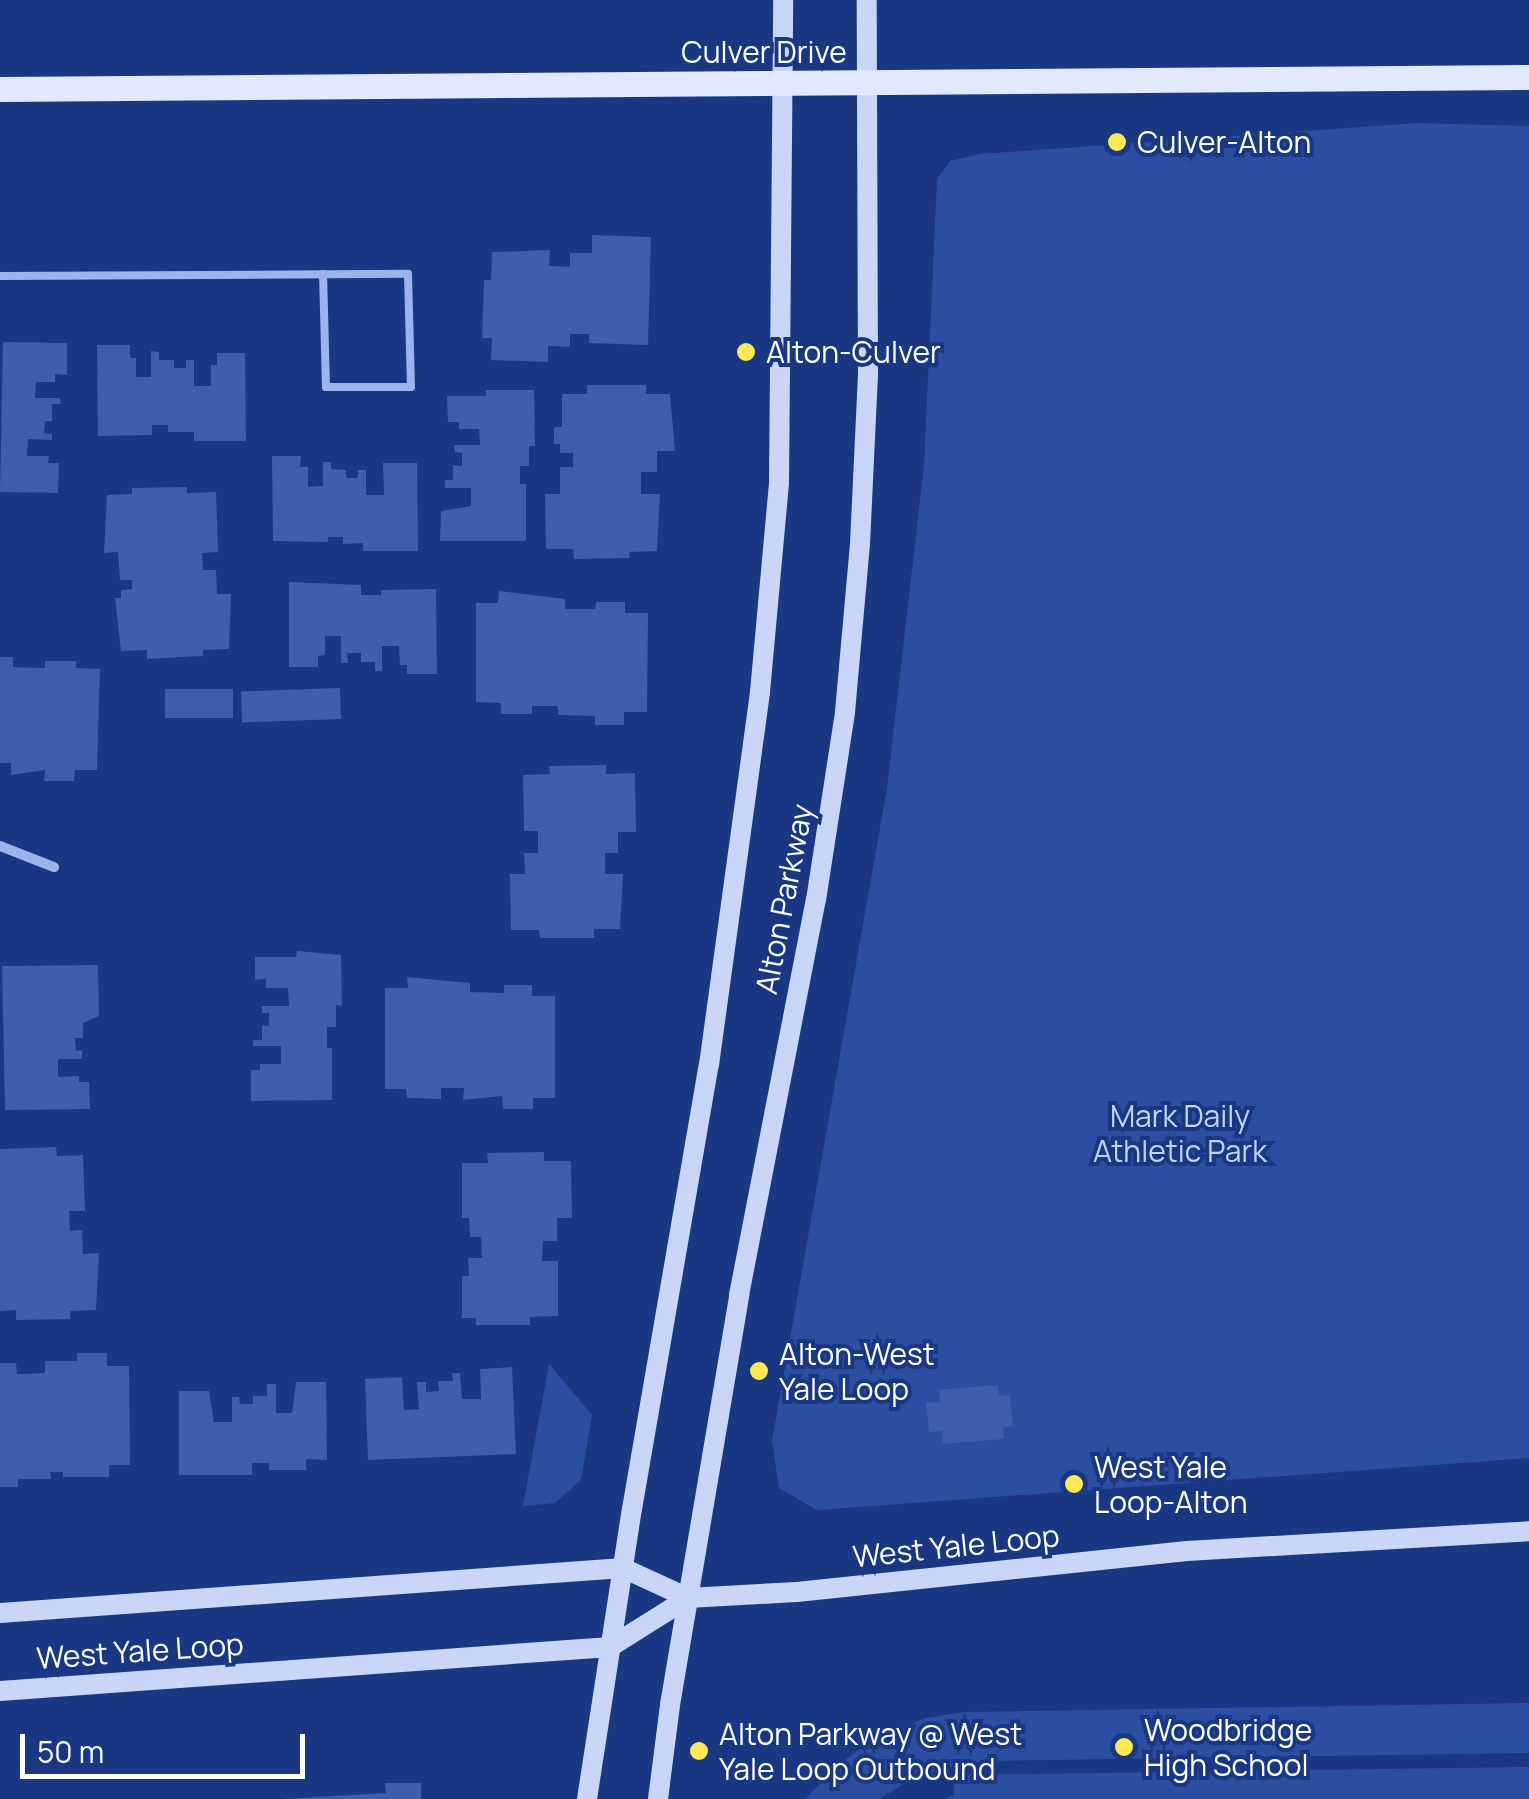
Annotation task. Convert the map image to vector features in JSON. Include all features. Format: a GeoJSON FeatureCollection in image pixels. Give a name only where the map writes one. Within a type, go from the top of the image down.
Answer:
{"type":"FeatureCollection","features":[{"type":"Feature","properties":{"kind":"main road","name":"Alton Parkway"},"geometry":{"type":"LineString","coordinates":[[587,1799],[622,1568],[709,1065],[760,692],[779,484],[782,0]]}},
{"type":"Feature","properties":{"kind":"main road","name":"Alton Parkway"},"geometry":{"type":"LineString","coordinates":[[658,1799],[762,1166],[816,900],[845,712],[865,460],[867,0]]}},
{"type":"Feature","properties":{"kind":"main road","name":"Culver Drive"},"geometry":{"type":"LineString","coordinates":[[0,89],[1529,78]]}},
{"type":"Feature","properties":{"kind":"main road","name":"West Yale Loop"},"geometry":{"type":"LineString","coordinates":[[0,1612],[622,1568],[688,1598],[816,1590],[1186,1551],[1529,1531]]}},
{"type":"Feature","properties":{"kind":"main road","name":"West Yale Loop"},"geometry":{"type":"LineString","coordinates":[[0,1690],[610,1647],[688,1598]]}},
{"type":"Feature","properties":{"kind":"street"},"geometry":{"type":"LineString","coordinates":[[0,846],[54,867]]}},
{"type":"Feature","properties":{"kind":"lane"},"geometry":{"type":"LineString","coordinates":[[0,276],[322,274],[408,274],[411,387],[326,387],[322,274]]}},
{"type":"Feature","properties":{"kind":"green space","name":"Mark Daily Athletic Park"},"geometry":{"type":"Polygon","coordinates":[[[1417,123],[1529,126],[1529,1458],[817,1510],[779,1488],[772,1441],[887,788],[924,465],[937,179],[950,161],[980,154],[1417,123]]]}},
{"type":"Feature","properties":{"kind":"green space"},"geometry":{"type":"Polygon","coordinates":[[[549,1364],[592,1415],[581,1480],[555,1503],[523,1506],[549,1364]]]}},
{"type":"Feature","properties":{"kind":"green space"},"geometry":{"type":"Polygon","coordinates":[[[1529,1703],[1529,1753],[986,1761],[919,1775],[879,1799],[805,1799],[846,1759],[876,1738],[926,1718],[964,1712],[1529,1703]]]}},
{"type":"Feature","properties":{"kind":"green space"},"geometry":{"type":"Polygon","coordinates":[[[1529,1767],[1529,1799],[944,1799],[954,1795],[954,1775],[1529,1767]]]}},
{"type":"Feature","properties":{"kind":"building"},"geometry":{"type":"Polygon","coordinates":[[[592,235],[651,237],[648,345],[589,343],[589,334],[570,334],[570,347],[548,346],[548,362],[491,360],[492,338],[482,338],[484,280],[491,280],[492,252],[550,250],[549,266],[570,267],[570,253],[592,253],[592,235]]]}},
{"type":"Feature","properties":{"kind":"building"},"geometry":{"type":"Polygon","coordinates":[[[3,342],[67,343],[67,375],[55,374],[55,382],[36,382],[35,398],[60,398],[61,404],[52,404],[52,421],[45,421],[44,433],[52,434],[52,440],[28,439],[27,456],[49,456],[48,463],[59,463],[58,493],[0,492],[3,342]]]}},
{"type":"Feature","properties":{"kind":"building"},"geometry":{"type":"Polygon","coordinates":[[[97,345],[130,345],[130,358],[136,358],[136,377],[151,377],[151,351],[159,352],[159,360],[174,360],[174,368],[186,368],[186,360],[194,360],[194,386],[211,386],[211,365],[217,365],[217,353],[245,353],[246,441],[194,441],[194,432],[168,432],[168,425],[152,425],[152,435],[98,436],[97,345]]]}},
{"type":"Feature","properties":{"kind":"building"},"geometry":{"type":"Polygon","coordinates":[[[587,385],[646,385],[646,394],[670,394],[675,451],[657,451],[657,472],[641,472],[641,494],[660,494],[657,551],[629,552],[630,558],[574,559],[573,549],[546,549],[545,494],[560,494],[560,467],[573,467],[573,453],[560,453],[560,444],[554,444],[554,427],[562,427],[562,394],[587,394],[587,385]]]}},
{"type":"Feature","properties":{"kind":"building"},"geometry":{"type":"Polygon","coordinates":[[[486,390],[534,390],[535,446],[529,446],[529,466],[520,466],[520,484],[526,484],[526,541],[440,541],[441,511],[471,506],[471,488],[445,488],[445,480],[453,480],[453,465],[462,466],[462,453],[455,452],[454,445],[480,445],[479,429],[459,429],[459,422],[448,422],[447,396],[486,396],[486,390]]]}},
{"type":"Feature","properties":{"kind":"building"},"geometry":{"type":"Polygon","coordinates":[[[272,456],[301,456],[300,467],[308,467],[308,487],[323,486],[323,462],[331,462],[331,469],[346,470],[346,478],[358,478],[358,470],[366,470],[366,495],[384,495],[383,463],[417,463],[418,551],[363,551],[363,543],[343,544],[343,537],[328,537],[328,542],[273,541],[272,456]]]}},
{"type":"Feature","properties":{"kind":"building"},"geometry":{"type":"Polygon","coordinates":[[[187,487],[187,493],[216,492],[218,552],[202,553],[203,570],[216,570],[217,594],[231,594],[229,649],[203,650],[203,656],[147,659],[147,650],[121,651],[115,598],[121,598],[121,590],[132,589],[132,580],[120,580],[118,552],[104,553],[107,495],[132,494],[132,488],[187,487]]]}},
{"type":"Feature","properties":{"kind":"building"},"geometry":{"type":"Polygon","coordinates":[[[289,582],[361,585],[361,595],[381,595],[381,590],[436,589],[437,674],[407,674],[407,665],[400,665],[399,646],[382,646],[382,671],[375,671],[375,662],[361,662],[361,653],[347,653],[348,663],[341,663],[341,636],[325,636],[325,655],[318,656],[318,667],[289,667],[289,582]]]}},
{"type":"Feature","properties":{"kind":"building"},"geometry":{"type":"Polygon","coordinates":[[[499,591],[565,599],[565,609],[595,609],[596,602],[625,602],[625,613],[648,613],[647,712],[624,712],[624,725],[595,725],[595,716],[558,715],[558,706],[532,706],[532,714],[501,714],[501,703],[476,702],[476,603],[498,603],[499,591]]]}},
{"type":"Feature","properties":{"kind":"building"},"geometry":{"type":"Polygon","coordinates":[[[0,657],[13,657],[13,667],[45,668],[45,661],[76,661],[76,668],[100,669],[97,770],[75,770],[74,781],[44,781],[45,770],[11,775],[11,763],[0,763],[0,657]]]}},
{"type":"Feature","properties":{"kind":"building"},"geometry":{"type":"Polygon","coordinates":[[[340,688],[341,719],[242,722],[241,691],[340,688]]]}},
{"type":"Feature","properties":{"kind":"building"},"geometry":{"type":"Polygon","coordinates":[[[165,689],[233,689],[233,718],[165,718],[165,689]]]}},
{"type":"Feature","properties":{"kind":"building"},"geometry":{"type":"Polygon","coordinates":[[[606,765],[606,774],[635,773],[636,832],[618,832],[618,853],[605,853],[605,874],[623,874],[620,929],[594,929],[594,938],[540,938],[539,930],[511,930],[510,874],[525,874],[524,853],[538,853],[538,831],[524,831],[523,775],[550,774],[549,766],[606,765]]]}},
{"type":"Feature","properties":{"kind":"building"},"geometry":{"type":"Polygon","coordinates":[[[297,951],[341,955],[342,1006],[336,1005],[336,1027],[327,1027],[327,1048],[332,1048],[332,1100],[251,1101],[251,1070],[260,1070],[260,1064],[281,1064],[281,1046],[253,1046],[253,1040],[262,1040],[262,1025],[269,1026],[269,1013],[262,1013],[262,1006],[289,1006],[288,988],[266,988],[266,979],[255,980],[255,957],[296,957],[297,951]]]}},
{"type":"Feature","properties":{"kind":"building"},"geometry":{"type":"Polygon","coordinates":[[[98,965],[99,1016],[83,1023],[83,1038],[75,1038],[76,1051],[82,1050],[82,1059],[58,1059],[58,1077],[79,1076],[79,1082],[89,1082],[90,1109],[5,1110],[2,966],[98,965]]]}},
{"type":"Feature","properties":{"kind":"building"},"geometry":{"type":"Polygon","coordinates":[[[407,977],[470,983],[470,992],[504,993],[504,985],[532,985],[532,996],[555,996],[555,1098],[533,1098],[533,1109],[503,1109],[502,1096],[463,1100],[464,1088],[441,1088],[441,1099],[407,1098],[406,1089],[385,1089],[385,988],[408,988],[407,977]]]}},
{"type":"Feature","properties":{"kind":"building"},"geometry":{"type":"Polygon","coordinates":[[[56,1147],[57,1156],[83,1155],[85,1211],[69,1211],[70,1231],[82,1230],[83,1254],[99,1253],[96,1310],[70,1311],[70,1319],[16,1320],[16,1310],[0,1311],[0,1149],[56,1147]]]}},
{"type":"Feature","properties":{"kind":"building"},"geometry":{"type":"Polygon","coordinates":[[[544,1152],[544,1161],[571,1161],[572,1218],[557,1218],[557,1241],[543,1241],[542,1261],[558,1261],[558,1316],[530,1317],[530,1325],[476,1325],[476,1318],[462,1318],[462,1276],[469,1276],[468,1258],[482,1258],[481,1237],[470,1237],[469,1218],[462,1218],[462,1163],[488,1163],[487,1153],[544,1152]]]}},
{"type":"Feature","properties":{"kind":"building"},"geometry":{"type":"Polygon","coordinates":[[[77,1353],[107,1353],[107,1366],[129,1366],[130,1465],[109,1465],[109,1477],[63,1477],[63,1472],[50,1472],[51,1479],[18,1479],[18,1487],[0,1487],[0,1363],[16,1363],[17,1374],[45,1373],[45,1361],[77,1361],[77,1353]]]}},
{"type":"Feature","properties":{"kind":"building"},"geometry":{"type":"Polygon","coordinates":[[[512,1367],[516,1454],[368,1460],[365,1379],[402,1377],[404,1410],[419,1409],[417,1382],[426,1382],[426,1392],[439,1391],[438,1381],[453,1381],[452,1373],[460,1373],[462,1399],[481,1399],[480,1369],[512,1367]]]}},
{"type":"Feature","properties":{"kind":"building"},"geometry":{"type":"Polygon","coordinates":[[[296,1382],[326,1382],[327,1460],[306,1459],[306,1470],[269,1470],[269,1463],[252,1463],[252,1475],[179,1475],[179,1391],[209,1391],[214,1422],[232,1422],[232,1397],[239,1397],[240,1404],[253,1404],[253,1396],[267,1396],[267,1384],[276,1384],[276,1413],[292,1413],[296,1382]]]}},
{"type":"Feature","properties":{"kind":"building"},"geometry":{"type":"Polygon","coordinates":[[[998,1385],[999,1396],[1010,1395],[1013,1426],[1003,1427],[1004,1439],[943,1444],[942,1431],[929,1432],[926,1403],[940,1402],[939,1390],[998,1385]]]}},
{"type":"Feature","properties":{"kind":"building"},"geometry":{"type":"Polygon","coordinates":[[[385,1783],[421,1783],[421,1799],[283,1799],[386,1793],[385,1783]]]}},
{"type":"Feature","properties":{"kind":"place","name":"Culver-Alton"},"geometry":{"type":"Point","coordinates":[1117,142]}},
{"type":"Feature","properties":{"kind":"place","name":"Alton-Culver"},"geometry":{"type":"Point","coordinates":[746,352]}},
{"type":"Feature","properties":{"kind":"place","name":"Alton-West Yale Loop"},"geometry":{"type":"Point","coordinates":[759,1371]}},
{"type":"Feature","properties":{"kind":"place","name":"West Yale Loop-Alton"},"geometry":{"type":"Point","coordinates":[1074,1484]}},
{"type":"Feature","properties":{"kind":"place","name":"Woodbridge High School"},"geometry":{"type":"Point","coordinates":[1124,1747]}},
{"type":"Feature","properties":{"kind":"place","name":"Alton Parkway @ West Yale Loop Outbound"},"geometry":{"type":"Point","coordinates":[699,1751]}}]}
